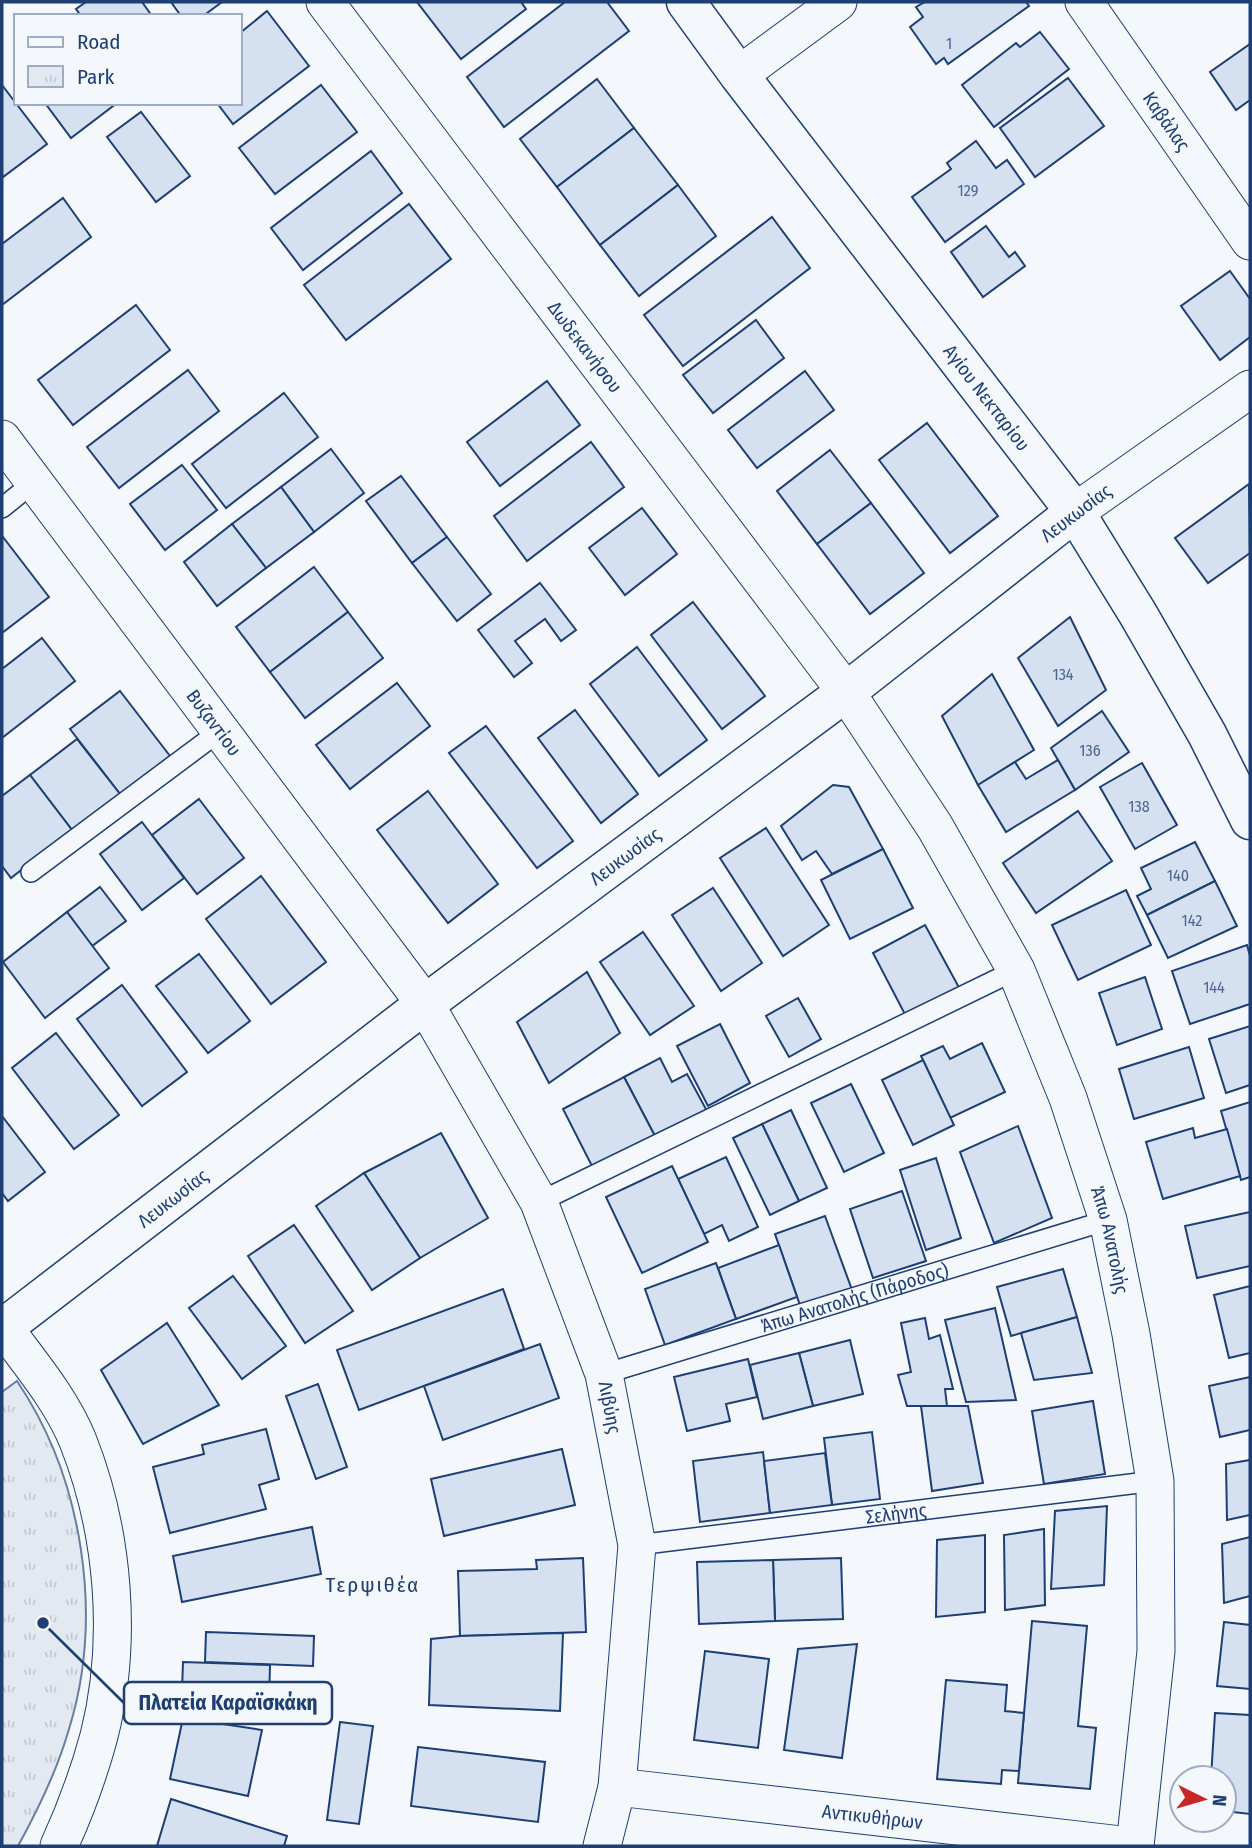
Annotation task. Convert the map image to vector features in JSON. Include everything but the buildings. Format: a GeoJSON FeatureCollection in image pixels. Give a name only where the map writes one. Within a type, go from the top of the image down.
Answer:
{"type":"FeatureCollection","features":[{"type":"Feature","properties":{"kind":"street","name":"Δωδεκανήσου"},"geometry":{"type":"LineString","coordinates":[[325,2],[846,692]]}},
{"type":"Feature","properties":{"kind":"street","name":"Αγίου Νεκταρίου"},"geometry":{"type":"LineString","coordinates":[[686,2],[739,75],[1075,512],[1207,734],[1250,820]]}},
{"type":"Feature","properties":{"kind":"street"},"geometry":{"type":"LineString","coordinates":[[739,75],[838,2]]}},
{"type":"Feature","properties":{"kind":"street","name":"Καβάλας"},"geometry":{"type":"LineString","coordinates":[[1084,2],[1250,241]]}},
{"type":"Feature","properties":{"kind":"street","name":"Λευκωσίας"},"geometry":{"type":"LineString","coordinates":[[2,1327],[425,1004],[846,692],[1075,512],[1250,389]]}},
{"type":"Feature","properties":{"kind":"street","name":"Βυζαντίου"},"geometry":{"type":"LineString","coordinates":[[2,439],[425,1004]]}},
{"type":"Feature","properties":{"kind":"street","name":"Άπω Ανατολής"},"geometry":{"type":"LineString","coordinates":[[846,692],[935,827],[1016,970],[1068,1098],[1108,1220],[1131,1334],[1155,1480],[1156,1651],[1133,1846]]}},
{"type":"Feature","properties":{"kind":"street"},"geometry":{"type":"LineString","coordinates":[[1207,734],[1250,778]]}},
{"type":"Feature","properties":{"kind":"street","name":"Λιβύης"},"geometry":{"type":"LineString","coordinates":[[425,1004],[539,1202],[604,1374],[637,1545],[617,1787],[602,1846]]}},
{"type":"Feature","properties":{"kind":"street"},"geometry":{"type":"LineString","coordinates":[[2,1327],[53,1395],[77,1440],[99,1506],[110,1583],[111,1662],[99,1735],[75,1810],[59,1846]]}},
{"type":"Feature","properties":{"kind":"street","name":"Αντικυθήρων"},"geometry":{"type":"LineString","coordinates":[[617,1787],[1133,1846]]}},
{"type":"Feature","properties":{"kind":"lane"},"geometry":{"type":"LineString","coordinates":[[2,508],[34,482]]}},
{"type":"Feature","properties":{"kind":"lane"},"geometry":{"type":"LineString","coordinates":[[31,872],[220,731]]}},
{"type":"Feature","properties":{"kind":"lane"},"geometry":{"type":"LineString","coordinates":[[539,1202],[1016,970]]}},
{"type":"Feature","properties":{"kind":"lane","name":"Άπω Ανατολής (Πάροδος)"},"geometry":{"type":"LineString","coordinates":[[604,1374],[1108,1220]]}},
{"type":"Feature","properties":{"kind":"lane","name":"Σελήνης"},"geometry":{"type":"LineString","coordinates":[[637,1545],[1155,1480]]}},
{"type":"Feature","properties":{"kind":"green space"},"geometry":{"type":"Polygon","coordinates":[[[17,1381],[40,1419],[72,1504],[81,1549],[85,1641],[80,1686],[53,1774],[18,1846],[2,1846],[2,1392],[17,1381]]]}},
{"type":"Feature","properties":{"kind":"place","name":"Πλατεία Καραϊσκάκη"},"geometry":{"type":"Point","coordinates":[43,1623]}},
{"type":"Feature","properties":{"kind":"district","name":"Τερψιθέα"},"geometry":{"type":"Point","coordinates":[373,1585]}}]}
